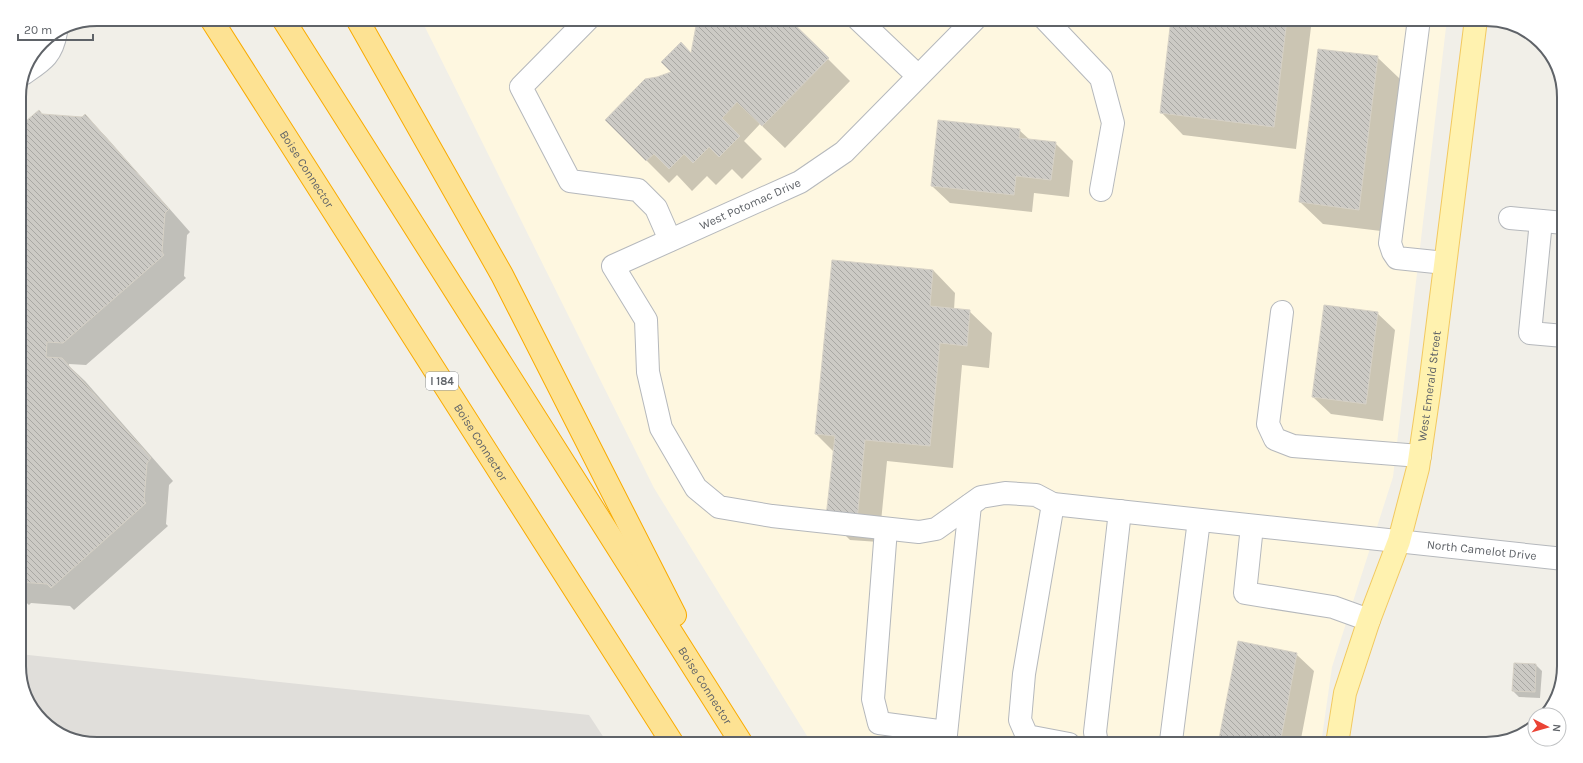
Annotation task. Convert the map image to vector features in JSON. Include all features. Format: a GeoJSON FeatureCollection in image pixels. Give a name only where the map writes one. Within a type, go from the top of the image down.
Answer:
{"type":"FeatureCollection","features":[{"type":"Feature","properties":{"kind":"highway","name":"Boise Connector"},"geometry":{"type":"LineString","coordinates":[[216,26],[669,737]]}},
{"type":"Feature","properties":{"kind":"highway","name":"Boise Connector"},"geometry":{"type":"LineString","coordinates":[[287,26],[738,737]]}},
{"type":"Feature","properties":{"kind":"highway"},"geometry":{"type":"LineString","coordinates":[[361,26],[502,275],[738,737]]}},
{"type":"Feature","properties":{"kind":"main road","name":"West Emerald Street"},"geometry":{"type":"LineString","coordinates":[[1337,737],[1345,693],[1369,620],[1399,541],[1420,456],[1475,26]]}},
{"type":"Feature","properties":{"kind":"street"},"geometry":{"type":"LineString","coordinates":[[581,26],[521,87],[570,181],[638,190],[656,208],[670,240]]}},
{"type":"Feature","properties":{"kind":"street"},"geometry":{"type":"LineString","coordinates":[[865,26],[918,76]]}},
{"type":"Feature","properties":{"kind":"street","name":"West Potomac Drive"},"geometry":{"type":"LineString","coordinates":[[886,529],[772,516],[719,506],[696,488],[661,428],[648,372],[646,320],[613,266],[800,182],[844,152],[967,26]]}},
{"type":"Feature","properties":{"kind":"street"},"geometry":{"type":"LineString","coordinates":[[1052,26],[1101,78],[1113,123],[1101,190]]}},
{"type":"Feature","properties":{"kind":"street"},"geometry":{"type":"LineString","coordinates":[[1418,26],[1390,243],[1397,258],[1445,263]]}},
{"type":"Feature","properties":{"kind":"street"},"geometry":{"type":"LineString","coordinates":[[32,68],[46,58],[55,40]]}},
{"type":"Feature","properties":{"kind":"street"},"geometry":{"type":"LineString","coordinates":[[1510,218],[1557,222]]}},
{"type":"Feature","properties":{"kind":"street"},"geometry":{"type":"LineString","coordinates":[[1541,221],[1530,333],[1557,335]]}},
{"type":"Feature","properties":{"kind":"street"},"geometry":{"type":"LineString","coordinates":[[1282,312],[1268,424],[1275,439],[1293,446],[1420,456]]}},
{"type":"Feature","properties":{"kind":"street"},"geometry":{"type":"LineString","coordinates":[[942,737],[879,723],[873,699],[886,529],[919,532],[936,529],[981,497],[1005,493],[1036,495],[1053,504],[1024,674],[1020,720],[1027,736],[1032,737]]}},
{"type":"Feature","properties":{"kind":"street","name":"North Camelot Drive"},"geometry":{"type":"LineString","coordinates":[[1053,504],[1557,558]]}},
{"type":"Feature","properties":{"kind":"street"},"geometry":{"type":"LineString","coordinates":[[946,737],[970,505]]}},
{"type":"Feature","properties":{"kind":"street"},"geometry":{"type":"LineString","coordinates":[[1096,737],[1095,732],[1120,511]]}},
{"type":"Feature","properties":{"kind":"street"},"geometry":{"type":"LineString","coordinates":[[1172,737],[1199,520]]}},
{"type":"Feature","properties":{"kind":"street"},"geometry":{"type":"LineString","coordinates":[[1252,526],[1245,593],[1333,608],[1369,620]]}},
{"type":"Feature","properties":{"kind":"shaded area"},"geometry":{"type":"Polygon","coordinates":[[[424,26],[1446,26],[1393,477],[1332,667],[1322,737],[808,737],[654,488],[424,26]]]}},
{"type":"Feature","properties":{"kind":"shaded area"},"geometry":{"type":"Polygon","coordinates":[[[26,655],[589,715],[603,737],[97,737],[79,735],[66,730],[44,713],[33,697],[27,680],[26,655]]]}},
{"type":"Feature","properties":{"kind":"building"},"geometry":{"type":"Polygon","coordinates":[[[696,26],[796,26],[829,58],[762,126],[737,102],[722,118],[740,136],[719,157],[709,147],[693,163],[684,154],[669,169],[654,154],[646,161],[605,120],[645,79],[671,72],[661,62],[681,42],[691,53],[696,26]]]}},
{"type":"Feature","properties":{"kind":"building"},"geometry":{"type":"Polygon","coordinates":[[[1170,26],[1286,26],[1274,127],[1160,113],[1170,26]]]}},
{"type":"Feature","properties":{"kind":"building"},"geometry":{"type":"Polygon","coordinates":[[[1318,49],[1378,56],[1359,210],[1299,202],[1318,49]]]}},
{"type":"Feature","properties":{"kind":"building"},"geometry":{"type":"Polygon","coordinates":[[[39,110],[42,114],[82,117],[85,114],[169,209],[165,213],[162,252],[164,255],[63,343],[47,342],[46,357],[62,358],[151,458],[147,463],[144,501],[146,503],[51,588],[47,584],[26,582],[26,121],[39,110]]]}},
{"type":"Feature","properties":{"kind":"building"},"geometry":{"type":"Polygon","coordinates":[[[938,120],[1020,129],[1019,138],[1056,142],[1051,180],[1016,176],[1014,195],[931,186],[938,120]]]}},
{"type":"Feature","properties":{"kind":"building"},"geometry":{"type":"Polygon","coordinates":[[[832,260],[933,270],[930,306],[970,310],[967,346],[940,343],[930,446],[865,440],[857,520],[826,517],[835,436],[815,434],[832,260]]]}},
{"type":"Feature","properties":{"kind":"building"},"geometry":{"type":"Polygon","coordinates":[[[1324,305],[1378,312],[1366,404],[1312,397],[1324,305]]]}},
{"type":"Feature","properties":{"kind":"building"},"geometry":{"type":"Polygon","coordinates":[[[1238,641],[1297,653],[1281,737],[1219,737],[1238,641]]]}},
{"type":"Feature","properties":{"kind":"building"},"geometry":{"type":"Polygon","coordinates":[[[1514,663],[1536,664],[1535,692],[1512,691],[1514,663]]]}}]}
